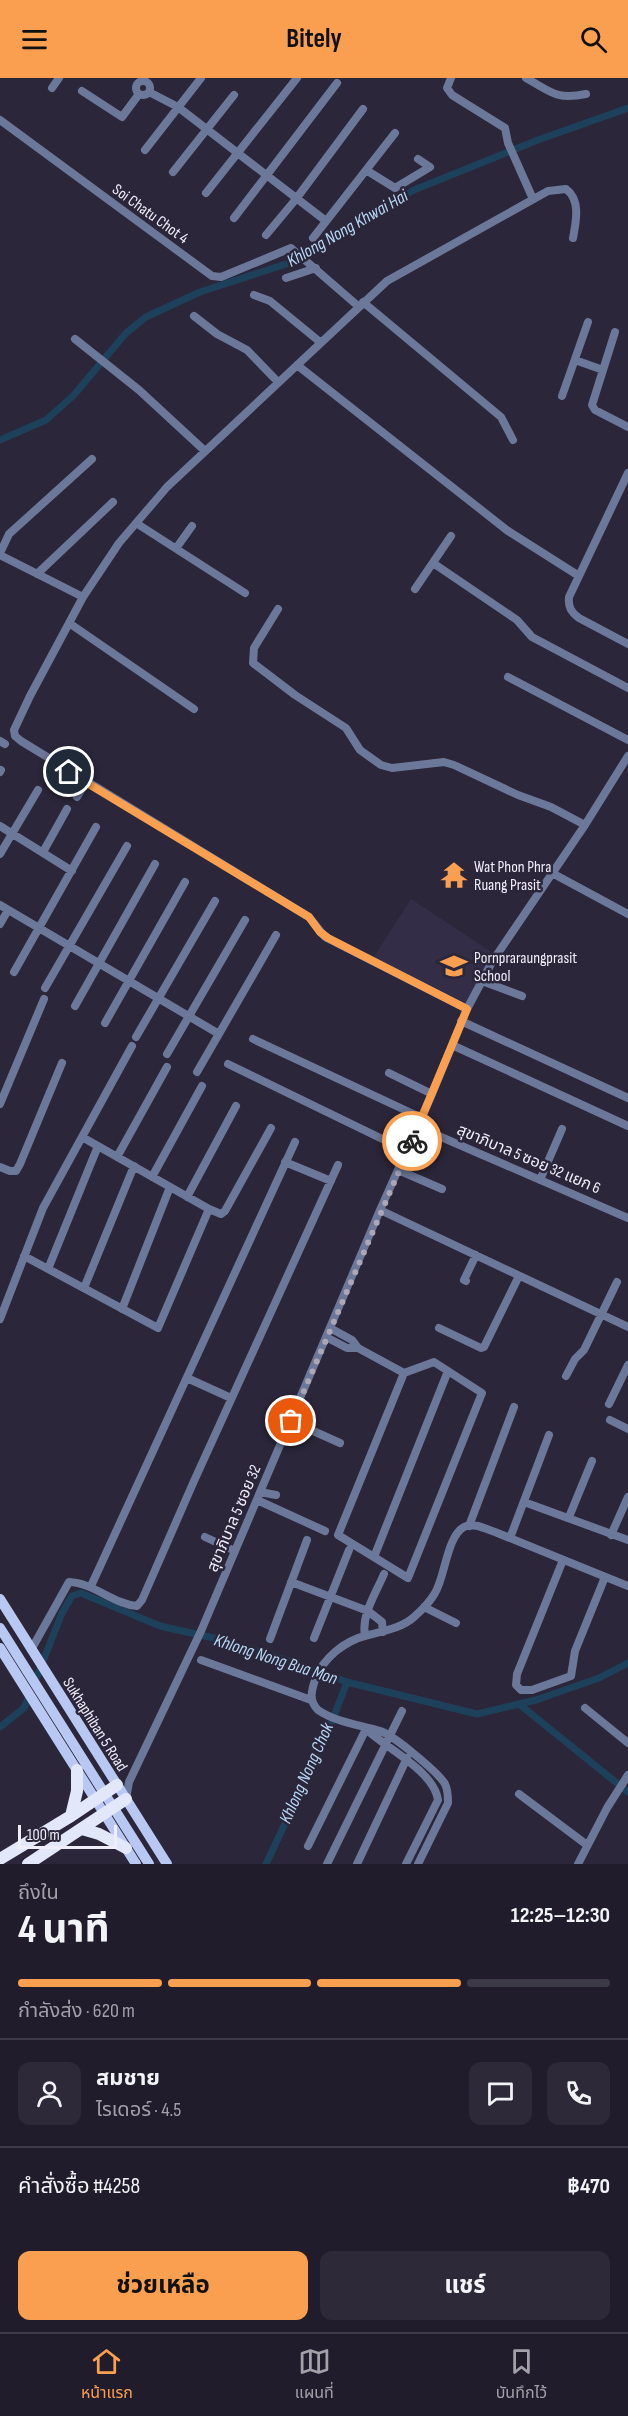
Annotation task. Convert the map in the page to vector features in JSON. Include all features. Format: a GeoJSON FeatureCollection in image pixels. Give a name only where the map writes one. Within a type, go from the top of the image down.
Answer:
{"type":"FeatureCollection","features":[{"type":"Feature","properties":{"kind":"highway"},"geometry":{"type":"LineString","coordinates":[[71,1816],[77,1791],[78,1771]]}},
{"type":"Feature","properties":{"kind":"highway"},"geometry":{"type":"LineString","coordinates":[[5,1856],[123,1784]]}},
{"type":"Feature","properties":{"kind":"highway"},"geometry":{"type":"LineString","coordinates":[[27,1864],[126,1799]]}},
{"type":"Feature","properties":{"kind":"highway"},"geometry":{"type":"LineString","coordinates":[[82,1829],[99,1834],[126,1848]]}},
{"type":"Feature","properties":{"kind":"highway"},"geometry":{"type":"LineString","coordinates":[[40,1835],[50,1850]]}},
{"type":"Feature","properties":{"kind":"main road","name":"Sukhaphiban 5 Road"},"geometry":{"type":"LineString","coordinates":[[0,1599],[100,1757],[123,1784],[126,1799],[167,1864]]}},
{"type":"Feature","properties":{"kind":"main road","name":"Sukhaphiban 5 Road"},"geometry":{"type":"LineString","coordinates":[[0,1628],[149,1864]]}},
{"type":"Feature","properties":{"kind":"main road"},"geometry":{"type":"LineString","coordinates":[[0,1648],[136,1864]]}},
{"type":"Feature","properties":{"kind":"main road"},"geometry":{"type":"LineString","coordinates":[[78,1771],[88,1776],[96,1771],[100,1757]]}},
{"type":"Feature","properties":{"kind":"main road"},"geometry":{"type":"LineString","coordinates":[[126,1848],[128,1838],[132,1833],[142,1830],[147,1832]]}},
{"type":"Feature","properties":{"kind":"street"},"geometry":{"type":"LineString","coordinates":[[52,88],[59,78]]}},
{"type":"Feature","properties":{"kind":"street"},"geometry":{"type":"LineString","coordinates":[[128,78],[137,83],[148,80],[149,92]]}},
{"type":"Feature","properties":{"kind":"street"},"geometry":{"type":"LineString","coordinates":[[145,150],[201,78]]}},
{"type":"Feature","properties":{"kind":"street"},"geometry":{"type":"LineString","coordinates":[[206,193],[297,78]]}},
{"type":"Feature","properties":{"kind":"street"},"geometry":{"type":"LineString","coordinates":[[451,78],[448,84],[449,92],[505,128],[508,143],[533,199]]}},
{"type":"Feature","properties":{"kind":"street"},"geometry":{"type":"LineString","coordinates":[[526,78],[557,96],[570,97],[586,94]]}},
{"type":"Feature","properties":{"kind":"street"},"geometry":{"type":"LineString","coordinates":[[137,83],[136,89],[139,94]]}},
{"type":"Feature","properties":{"kind":"street"},"geometry":{"type":"LineString","coordinates":[[234,218],[337,83]]}},
{"type":"Feature","properties":{"kind":"street"},"geometry":{"type":"LineString","coordinates":[[82,91],[122,117],[139,94]]}},
{"type":"Feature","properties":{"kind":"street"},"geometry":{"type":"LineString","coordinates":[[139,94],[144,95],[149,92]]}},
{"type":"Feature","properties":{"kind":"street"},"geometry":{"type":"LineString","coordinates":[[149,92],[178,107],[326,221]]}},
{"type":"Feature","properties":{"kind":"street"},"geometry":{"type":"LineString","coordinates":[[172,172],[234,95]]}},
{"type":"Feature","properties":{"kind":"street"},"geometry":{"type":"LineString","coordinates":[[266,235],[296,199],[363,109]]}},
{"type":"Feature","properties":{"kind":"street","name":"Soi Chatu Chot 4"},"geometry":{"type":"LineString","coordinates":[[0,120],[212,276],[221,277],[291,248],[316,268]]}},
{"type":"Feature","properties":{"kind":"street"},"geometry":{"type":"LineString","coordinates":[[313,238],[395,133]]}},
{"type":"Feature","properties":{"kind":"street"},"geometry":{"type":"LineString","coordinates":[[366,170],[395,188],[430,167],[418,159]]}},
{"type":"Feature","properties":{"kind":"street"},"geometry":{"type":"LineString","coordinates":[[467,1009],[328,938],[320,932],[309,917],[86,782],[15,736],[14,730],[83,597],[119,543],[167,488],[387,281],[533,199],[557,189],[567,189],[571,192],[576,209],[573,238]]}},
{"type":"Feature","properties":{"kind":"street"},"geometry":{"type":"LineString","coordinates":[[286,278],[316,268],[501,417],[513,440]]}},
{"type":"Feature","properties":{"kind":"street"},"geometry":{"type":"LineString","coordinates":[[254,295],[270,301],[320,342]]}},
{"type":"Feature","properties":{"kind":"street"},"geometry":{"type":"LineString","coordinates":[[194,316],[217,334],[247,350],[278,382]]}},
{"type":"Feature","properties":{"kind":"street"},"geometry":{"type":"LineString","coordinates":[[562,396],[588,322]]}},
{"type":"Feature","properties":{"kind":"street"},"geometry":{"type":"LineString","coordinates":[[615,332],[592,403],[593,408],[628,427]]}},
{"type":"Feature","properties":{"kind":"street"},"geometry":{"type":"LineString","coordinates":[[75,339],[139,390],[206,451]]}},
{"type":"Feature","properties":{"kind":"street"},"geometry":{"type":"LineString","coordinates":[[575,360],[603,370]]}},
{"type":"Feature","properties":{"kind":"street"},"geometry":{"type":"LineString","coordinates":[[297,365],[508,531],[579,576]]}},
{"type":"Feature","properties":{"kind":"street"},"geometry":{"type":"LineString","coordinates":[[83,597],[0,554],[9,534],[92,459]]}},
{"type":"Feature","properties":{"kind":"street"},"geometry":{"type":"LineString","coordinates":[[628,473],[569,597],[573,613],[628,644]]}},
{"type":"Feature","properties":{"kind":"street"},"geometry":{"type":"LineString","coordinates":[[37,574],[113,502]]}},
{"type":"Feature","properties":{"kind":"street"},"geometry":{"type":"LineString","coordinates":[[136,523],[245,592]]}},
{"type":"Feature","properties":{"kind":"street"},"geometry":{"type":"LineString","coordinates":[[177,548],[192,526]]}},
{"type":"Feature","properties":{"kind":"street"},"geometry":{"type":"LineString","coordinates":[[415,589],[451,536]]}},
{"type":"Feature","properties":{"kind":"street"},"geometry":{"type":"LineString","coordinates":[[433,563],[517,620],[532,637],[628,688]]}},
{"type":"Feature","properties":{"kind":"street"},"geometry":{"type":"LineString","coordinates":[[278,609],[254,648],[253,663],[295,695],[346,728],[360,750],[374,761],[392,768],[444,762],[454,765],[518,795],[551,807],[585,825]]}},
{"type":"Feature","properties":{"kind":"street"},"geometry":{"type":"LineString","coordinates":[[69,623],[194,709]]}},
{"type":"Feature","properties":{"kind":"street"},"geometry":{"type":"LineString","coordinates":[[508,677],[628,740]]}},
{"type":"Feature","properties":{"kind":"street","name":"สุขาภิบาล 5 ซอย 32"},"geometry":{"type":"LineString","coordinates":[[123,1784],[201,1631],[380,1210],[422,1118],[461,1021],[482,981],[628,756]]}},
{"type":"Feature","properties":{"kind":"street"},"geometry":{"type":"LineString","coordinates":[[77,797],[86,782]]}},
{"type":"Feature","properties":{"kind":"street"},"geometry":{"type":"LineString","coordinates":[[0,854],[38,790]]}},
{"type":"Feature","properties":{"kind":"street"},"geometry":{"type":"LineString","coordinates":[[43,852],[67,809]]}},
{"type":"Feature","properties":{"kind":"street"},"geometry":{"type":"LineString","coordinates":[[0,826],[72,871]]}},
{"type":"Feature","properties":{"kind":"street"},"geometry":{"type":"LineString","coordinates":[[14,972],[96,827]]}},
{"type":"Feature","properties":{"kind":"street"},"geometry":{"type":"LineString","coordinates":[[45,988],[127,846]]}},
{"type":"Feature","properties":{"kind":"street"},"geometry":{"type":"LineString","coordinates":[[75,1006],[155,864]]}},
{"type":"Feature","properties":{"kind":"street"},"geometry":{"type":"LineString","coordinates":[[552,873],[628,914]]}},
{"type":"Feature","properties":{"kind":"street"},"geometry":{"type":"LineString","coordinates":[[105,1023],[184,882]]}},
{"type":"Feature","properties":{"kind":"street"},"geometry":{"type":"LineString","coordinates":[[0,1319],[43,1208],[158,999],[215,901]]}},
{"type":"Feature","properties":{"kind":"street"},"geometry":{"type":"LineString","coordinates":[[0,924],[4,907],[219,1034]]}},
{"type":"Feature","properties":{"kind":"street"},"geometry":{"type":"LineString","coordinates":[[167,1054],[245,920]]}},
{"type":"Feature","properties":{"kind":"street"},"geometry":{"type":"LineString","coordinates":[[197,1072],[276,935]]}},
{"type":"Feature","properties":{"kind":"street"},"geometry":{"type":"LineString","coordinates":[[482,981],[522,996]]}},
{"type":"Feature","properties":{"kind":"street"},"geometry":{"type":"LineString","coordinates":[[0,1104],[44,999]]}},
{"type":"Feature","properties":{"kind":"street"},"geometry":{"type":"LineString","coordinates":[[461,1021],[628,1098]]}},
{"type":"Feature","properties":{"kind":"street"},"geometry":{"type":"LineString","coordinates":[[253,1039],[422,1118]]}},
{"type":"Feature","properties":{"kind":"street"},"geometry":{"type":"LineString","coordinates":[[452,1046],[628,1126]]}},
{"type":"Feature","properties":{"kind":"street"},"geometry":{"type":"LineString","coordinates":[[0,1167],[16,1171],[62,1063]]}},
{"type":"Feature","properties":{"kind":"street"},"geometry":{"type":"LineString","coordinates":[[228,1064],[406,1151]]}},
{"type":"Feature","properties":{"kind":"street"},"geometry":{"type":"LineString","coordinates":[[117,1157],[167,1066]]}},
{"type":"Feature","properties":{"kind":"street"},"geometry":{"type":"LineString","coordinates":[[389,1073],[432,1094]]}},
{"type":"Feature","properties":{"kind":"street"},"geometry":{"type":"LineString","coordinates":[[152,1177],[202,1086]]}},
{"type":"Feature","properties":{"kind":"street"},"geometry":{"type":"LineString","coordinates":[[187,1197],[236,1106]]}},
{"type":"Feature","properties":{"kind":"street","name":"สุขาภิบาล 5 ซอย 32 แยก 6"},"geometry":{"type":"LineString","coordinates":[[418,1127],[628,1218]]}},
{"type":"Feature","properties":{"kind":"street"},"geometry":{"type":"LineString","coordinates":[[82,1137],[221,1214],[225,1211],[271,1128]]}},
{"type":"Feature","properties":{"kind":"street"},"geometry":{"type":"LineString","coordinates":[[540,1180],[562,1129]]}},
{"type":"Feature","properties":{"kind":"street"},"geometry":{"type":"LineString","coordinates":[[91,1587],[295,1142]]}},
{"type":"Feature","properties":{"kind":"street"},"geometry":{"type":"LineString","coordinates":[[48,1269],[98,1146]]}},
{"type":"Feature","properties":{"kind":"street"},"geometry":{"type":"LineString","coordinates":[[285,1162],[331,1181]]}},
{"type":"Feature","properties":{"kind":"street"},"geometry":{"type":"LineString","coordinates":[[34,1653],[68,1583],[73,1582],[91,1587],[129,1605],[136,1606],[142,1600],[231,1398],[338,1165]]}},
{"type":"Feature","properties":{"kind":"street"},"geometry":{"type":"LineString","coordinates":[[84,1288],[134,1166]]}},
{"type":"Feature","properties":{"kind":"street"},"geometry":{"type":"LineString","coordinates":[[398,1170],[442,1189]]}},
{"type":"Feature","properties":{"kind":"street"},"geometry":{"type":"LineString","coordinates":[[122,1309],[170,1187]]}},
{"type":"Feature","properties":{"kind":"street"},"geometry":{"type":"LineString","coordinates":[[24,1256],[158,1328],[209,1209]]}},
{"type":"Feature","properties":{"kind":"street"},"geometry":{"type":"LineString","coordinates":[[380,1210],[628,1327]]}},
{"type":"Feature","properties":{"kind":"street"},"geometry":{"type":"LineString","coordinates":[[466,1281],[464,1280],[476,1255]]}},
{"type":"Feature","properties":{"kind":"street"},"geometry":{"type":"LineString","coordinates":[[439,1328],[481,1348],[484,1347],[519,1275]]}},
{"type":"Feature","properties":{"kind":"street"},"geometry":{"type":"LineString","coordinates":[[566,1376],[575,1359],[584,1350],[617,1282]]}},
{"type":"Feature","properties":{"kind":"street"},"geometry":{"type":"LineString","coordinates":[[330,1328],[352,1340],[358,1348],[404,1373]]}},
{"type":"Feature","properties":{"kind":"street"},"geometry":{"type":"LineString","coordinates":[[326,1337],[347,1348],[358,1348]]}},
{"type":"Feature","properties":{"kind":"street"},"geometry":{"type":"LineString","coordinates":[[434,1362],[482,1393],[408,1578],[338,1535],[404,1373],[434,1362]]}},
{"type":"Feature","properties":{"kind":"street"},"geometry":{"type":"LineString","coordinates":[[609,1404],[628,1365]]}},
{"type":"Feature","properties":{"kind":"street"},"geometry":{"type":"LineString","coordinates":[[374,1557],[448,1371]]}},
{"type":"Feature","properties":{"kind":"street"},"geometry":{"type":"LineString","coordinates":[[187,1378],[231,1398]]}},
{"type":"Feature","properties":{"kind":"street"},"geometry":{"type":"LineString","coordinates":[[469,1526],[514,1407]]}},
{"type":"Feature","properties":{"kind":"street"},"geometry":{"type":"LineString","coordinates":[[610,1420],[628,1429]]}},
{"type":"Feature","properties":{"kind":"street"},"geometry":{"type":"LineString","coordinates":[[291,1421],[340,1443]]}},
{"type":"Feature","properties":{"kind":"street"},"geometry":{"type":"LineString","coordinates":[[510,1538],[549,1435]]}},
{"type":"Feature","properties":{"kind":"street"},"geometry":{"type":"LineString","coordinates":[[569,1517],[592,1461]]}},
{"type":"Feature","properties":{"kind":"street"},"geometry":{"type":"LineString","coordinates":[[259,1496],[276,1495]]}},
{"type":"Feature","properties":{"kind":"street"},"geometry":{"type":"LineString","coordinates":[[259,1496],[325,1531]]}},
{"type":"Feature","properties":{"kind":"street"},"geometry":{"type":"LineString","coordinates":[[611,1535],[628,1497]]}},
{"type":"Feature","properties":{"kind":"street"},"geometry":{"type":"LineString","coordinates":[[524,1502],[628,1540]]}},
{"type":"Feature","properties":{"kind":"street"},"geometry":{"type":"LineString","coordinates":[[311,1700],[313,1684],[320,1666],[342,1647],[365,1635],[383,1632],[410,1621],[424,1607],[436,1592],[454,1538],[459,1531],[469,1526],[510,1538],[628,1586]]}},
{"type":"Feature","properties":{"kind":"street"},"geometry":{"type":"LineString","coordinates":[[205,1537],[235,1551]]}},
{"type":"Feature","properties":{"kind":"street"},"geometry":{"type":"LineString","coordinates":[[270,1639],[307,1540]]}},
{"type":"Feature","properties":{"kind":"street"},"geometry":{"type":"LineString","coordinates":[[314,1638],[349,1550]]}},
{"type":"Feature","properties":{"kind":"street"},"geometry":{"type":"LineString","coordinates":[[563,1560],[517,1674],[516,1684],[521,1690],[532,1690],[571,1676],[575,1651],[605,1577]]}},
{"type":"Feature","properties":{"kind":"street"},"geometry":{"type":"LineString","coordinates":[[365,1635],[363,1626],[384,1574]]}},
{"type":"Feature","properties":{"kind":"street"},"geometry":{"type":"LineString","coordinates":[[291,1582],[369,1611],[382,1622],[383,1632]]}},
{"type":"Feature","properties":{"kind":"street"},"geometry":{"type":"LineString","coordinates":[[424,1607],[456,1623]]}},
{"type":"Feature","properties":{"kind":"street"},"geometry":{"type":"LineString","coordinates":[[201,1660],[311,1700],[318,1710],[380,1735],[437,1774],[445,1784],[448,1803],[418,1864]]}},
{"type":"Feature","properties":{"kind":"street"},"geometry":{"type":"LineString","coordinates":[[585,1708],[628,1743]]}},
{"type":"Feature","properties":{"kind":"street"},"geometry":{"type":"LineString","coordinates":[[327,1864],[402,1711]]}},
{"type":"Feature","properties":{"kind":"street"},"geometry":{"type":"LineString","coordinates":[[308,1846],[366,1729]]}},
{"type":"Feature","properties":{"kind":"street"},"geometry":{"type":"LineString","coordinates":[[406,1864],[438,1800],[434,1787],[408,1756]]}},
{"type":"Feature","properties":{"kind":"street"},"geometry":{"type":"LineString","coordinates":[[357,1864],[408,1756]]}},
{"type":"Feature","properties":{"kind":"street"},"geometry":{"type":"LineString","coordinates":[[579,1864],[587,1845],[628,1775]]}},
{"type":"Feature","properties":{"kind":"street"},"geometry":{"type":"LineString","coordinates":[[519,1794],[587,1845]]}},
{"type":"Feature","properties":{"kind":"street"},"geometry":{"type":"LineString","coordinates":[[430,1816],[440,1820]]}},
{"type":"Feature","properties":{"kind":"shaded area"},"geometry":{"type":"Polygon","coordinates":[[[411,899],[493,953],[465,1005],[373,958],[411,899]]]}},
{"type":"Feature","properties":{"kind":"waterway","name":"Khlong Nong Khwai Hai"},"geometry":{"type":"LineString","coordinates":[[0,440],[46,420],[73,396],[126,333],[146,317],[200,292],[289,263],[414,190],[538,140],[628,108]]}},
{"type":"Feature","properties":{"kind":"waterway","name":"Khlong Nong Bua Mon"},"geometry":{"type":"LineString","coordinates":[[34,1684],[62,1613],[72,1596],[81,1593],[160,1626],[218,1639],[347,1682],[477,1714],[536,1700],[599,1678],[628,1663]]}},
{"type":"Feature","properties":{"kind":"waterway","name":"Khlong Nong Chok"},"geometry":{"type":"LineString","coordinates":[[266,1864],[328,1732],[347,1682]]}},
{"type":"Feature","properties":{"kind":"waterway","name":"Khlong Nong Bua Mon"},"geometry":{"type":"LineString","coordinates":[[0,1727],[24,1708],[30,1694]]}},
{"type":"Feature","properties":{"kind":"waterway"},"geometry":{"type":"LineString","coordinates":[[519,1704],[628,1792]]}},
{"type":"Feature","properties":{"kind":"way so far"},"geometry":{"type":"LineString","coordinates":[[291,1421],[380,1210],[412,1141]]}},
{"type":"Feature","properties":{"kind":"place","name":"Wat Phon Phra Ruang Prasit"},"geometry":{"type":"Point","coordinates":[454,875]}},
{"type":"Feature","properties":{"kind":"place","name":"Pornpraraungprasit School"},"geometry":{"type":"Point","coordinates":[454,966]}},
{"type":"Feature","properties":{"kind":"route"},"geometry":{"type":"LineString","coordinates":[[69,772],[309,917],[320,932],[328,938],[467,1009],[412,1141]]}}]}
